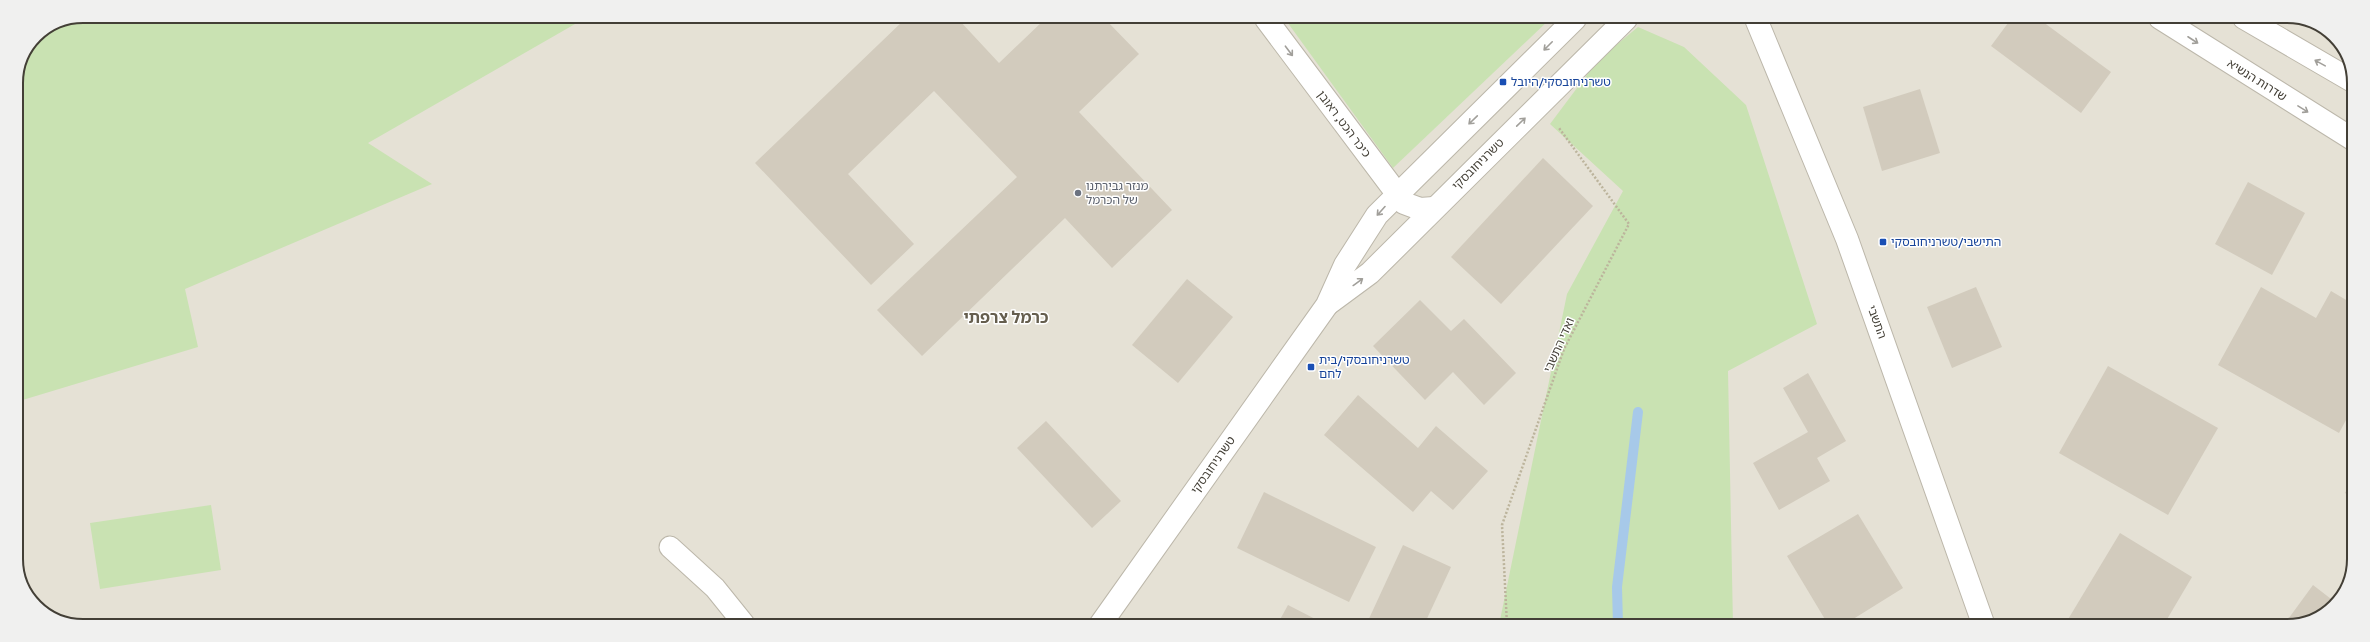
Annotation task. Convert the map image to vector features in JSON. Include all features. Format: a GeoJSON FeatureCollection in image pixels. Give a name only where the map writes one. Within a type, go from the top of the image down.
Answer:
{"type":"FeatureCollection","features":[{"type":"Feature","properties":{"kind":"street","name":"כיכר הכט, ראובן"},"geometry":{"type":"LineString","coordinates":[[1268,23],[1404,203],[1412,207],[1428,210],[1434,208]]}},
{"type":"Feature","properties":{"kind":"street","name":"טשרניחובסקי"},"geometry":{"type":"LineString","coordinates":[[1104,619],[1327,305],[1344,265],[1360,238],[1396,194],[1571,23]]}},
{"type":"Feature","properties":{"kind":"street","name":"טשרניחובסקי"},"geometry":{"type":"LineString","coordinates":[[1327,305],[1370,273],[1622,23]]}},
{"type":"Feature","properties":{"kind":"street","name":"התשבי"},"geometry":{"type":"LineString","coordinates":[[1756,23],[1847,239],[1982,619]]}},
{"type":"Feature","properties":{"kind":"street","name":"שדרות הנשיא"},"geometry":{"type":"LineString","coordinates":[[2168,23],[2347,136]]}},
{"type":"Feature","properties":{"kind":"street"},"geometry":{"type":"LineString","coordinates":[[2263,26],[2347,78]]}},
{"type":"Feature","properties":{"kind":"lane"},"geometry":{"type":"LineString","coordinates":[[670,547],[715,588],[740,619]]}},
{"type":"Feature","properties":{"kind":"path","name":"ואדי התשבי"},"geometry":{"type":"LineString","coordinates":[[1507,619],[1502,525],[1564,349],[1629,224],[1541,103]]}},
{"type":"Feature","properties":{"kind":"shaded area"},"geometry":{"type":"Polygon","coordinates":[[[2287,23],[2303,25],[2321,33],[2335,46],[2344,63],[2347,79],[2347,559],[2345,575],[2337,593],[2324,607],[2307,616],[2287,619],[83,619],[67,617],[49,609],[35,596],[26,579],[23,563],[23,83],[24,71],[28,60],[33,49],[40,40],[49,33],[71,24],[2287,23]]]}},
{"type":"Feature","properties":{"kind":"green space"},"geometry":{"type":"Polygon","coordinates":[[[83,23],[577,23],[368,143],[432,184],[185,289],[198,347],[23,400],[23,83],[24,71],[28,60],[33,49],[40,40],[49,33],[60,28],[71,24],[83,23]]]}},
{"type":"Feature","properties":{"kind":"green space"},"geometry":{"type":"Polygon","coordinates":[[[1288,23],[1546,23],[1393,168],[1288,23]]]}},
{"type":"Feature","properties":{"kind":"green space"},"geometry":{"type":"Polygon","coordinates":[[[1638,27],[1684,47],[1746,105],[1817,324],[1728,371],[1733,619],[1500,619],[1567,294],[1623,191],[1550,124],[1598,60],[1638,27]]]}},
{"type":"Feature","properties":{"kind":"green space"},"geometry":{"type":"Polygon","coordinates":[[[211,505],[221,570],[100,589],[90,523],[211,505]]]}},
{"type":"Feature","properties":{"kind":"building","name":"מנזר גבירתנו של הכרמל"},"geometry":{"type":"Polygon","coordinates":[[[901,23],[962,23],[999,63],[1041,23],[1109,23],[1139,54],[1079,112],[1172,210],[1112,268],[1065,218],[922,356],[877,310],[1017,177],[934,91],[848,174],[914,244],[871,285],[755,163],[901,23]]]}},
{"type":"Feature","properties":{"kind":"building"},"geometry":{"type":"Polygon","coordinates":[[[2008,23],[2044,23],[2111,72],[2081,113],[1991,46],[2008,23]]]}},
{"type":"Feature","properties":{"kind":"building"},"geometry":{"type":"Polygon","coordinates":[[[1920,89],[1940,153],[1882,171],[1863,107],[1920,89]]]}},
{"type":"Feature","properties":{"kind":"building"},"geometry":{"type":"Polygon","coordinates":[[[1543,158],[1593,206],[1501,304],[1451,257],[1543,158]]]}},
{"type":"Feature","properties":{"kind":"building"},"geometry":{"type":"Polygon","coordinates":[[[2248,182],[2305,213],[2272,275],[2215,244],[2248,182]]]}},
{"type":"Feature","properties":{"kind":"building"},"geometry":{"type":"Polygon","coordinates":[[[1187,279],[1233,317],[1178,383],[1132,345],[1187,279]]]}},
{"type":"Feature","properties":{"kind":"building"},"geometry":{"type":"Polygon","coordinates":[[[1976,287],[2002,347],[1952,368],[1927,307],[1976,287]]]}},
{"type":"Feature","properties":{"kind":"building"},"geometry":{"type":"Polygon","coordinates":[[[2261,287],[2316,318],[2331,291],[2347,300],[2347,418],[2339,433],[2218,365],[2261,287]]]}},
{"type":"Feature","properties":{"kind":"building"},"geometry":{"type":"Polygon","coordinates":[[[1420,300],[1451,331],[1464,319],[1516,373],[1484,405],[1453,372],[1425,400],[1373,346],[1420,300]]]}},
{"type":"Feature","properties":{"kind":"building"},"geometry":{"type":"Polygon","coordinates":[[[2108,366],[2218,428],[2168,515],[2059,453],[2108,366]]]}},
{"type":"Feature","properties":{"kind":"building"},"geometry":{"type":"Polygon","coordinates":[[[1808,373],[1846,441],[1817,458],[1830,481],[1779,510],[1753,463],[1808,432],[1783,388],[1808,373]]]}},
{"type":"Feature","properties":{"kind":"building"},"geometry":{"type":"Polygon","coordinates":[[[1358,395],[1418,448],[1436,426],[1488,471],[1453,510],[1431,491],[1413,512],[1324,435],[1358,395]]]}},
{"type":"Feature","properties":{"kind":"building"},"geometry":{"type":"Polygon","coordinates":[[[1046,421],[1121,501],[1092,528],[1017,448],[1046,421]]]}},
{"type":"Feature","properties":{"kind":"building"},"geometry":{"type":"Polygon","coordinates":[[[1264,492],[1376,547],[1349,602],[1237,548],[1264,492]]]}},
{"type":"Feature","properties":{"kind":"building"},"geometry":{"type":"Polygon","coordinates":[[[1858,514],[1903,588],[1853,619],[1825,619],[1787,556],[1858,514]]]}},
{"type":"Feature","properties":{"kind":"building"},"geometry":{"type":"Polygon","coordinates":[[[2120,533],[2192,577],[2167,619],[2068,619],[2120,533]]]}},
{"type":"Feature","properties":{"kind":"building"},"geometry":{"type":"Polygon","coordinates":[[[1403,545],[1451,567],[1427,619],[1369,619],[1403,545]]]}},
{"type":"Feature","properties":{"kind":"building"},"geometry":{"type":"Polygon","coordinates":[[[2313,585],[2332,600],[2324,607],[2307,616],[2288,619],[2313,585]]]}},
{"type":"Feature","properties":{"kind":"building"},"geometry":{"type":"Polygon","coordinates":[[[1288,605],[1315,619],[1280,619],[1288,605]]]}},
{"type":"Feature","properties":{"kind":"waterway"},"geometry":{"type":"LineString","coordinates":[[1618,619],[1617,587],[1638,412]]}},
{"type":"Feature","properties":{"kind":"place","name":"טשרניחובסקי/היובל"},"geometry":{"type":"Point","coordinates":[1503,82]}},
{"type":"Feature","properties":{"kind":"place","name":"מנזר גבירתנו של הכרמל"},"geometry":{"type":"Point","coordinates":[1078,193]}},
{"type":"Feature","properties":{"kind":"place","name":"התישבי/טשרניחובסקי"},"geometry":{"type":"Point","coordinates":[1883,242]}},
{"type":"Feature","properties":{"kind":"place","name":"טשרניחובסקי/בית לחם"},"geometry":{"type":"Point","coordinates":[1311,367]}},
{"type":"Feature","properties":{"kind":"district","name":"כרמל צרפתי"},"geometry":{"type":"Point","coordinates":[1006,317]}}]}
